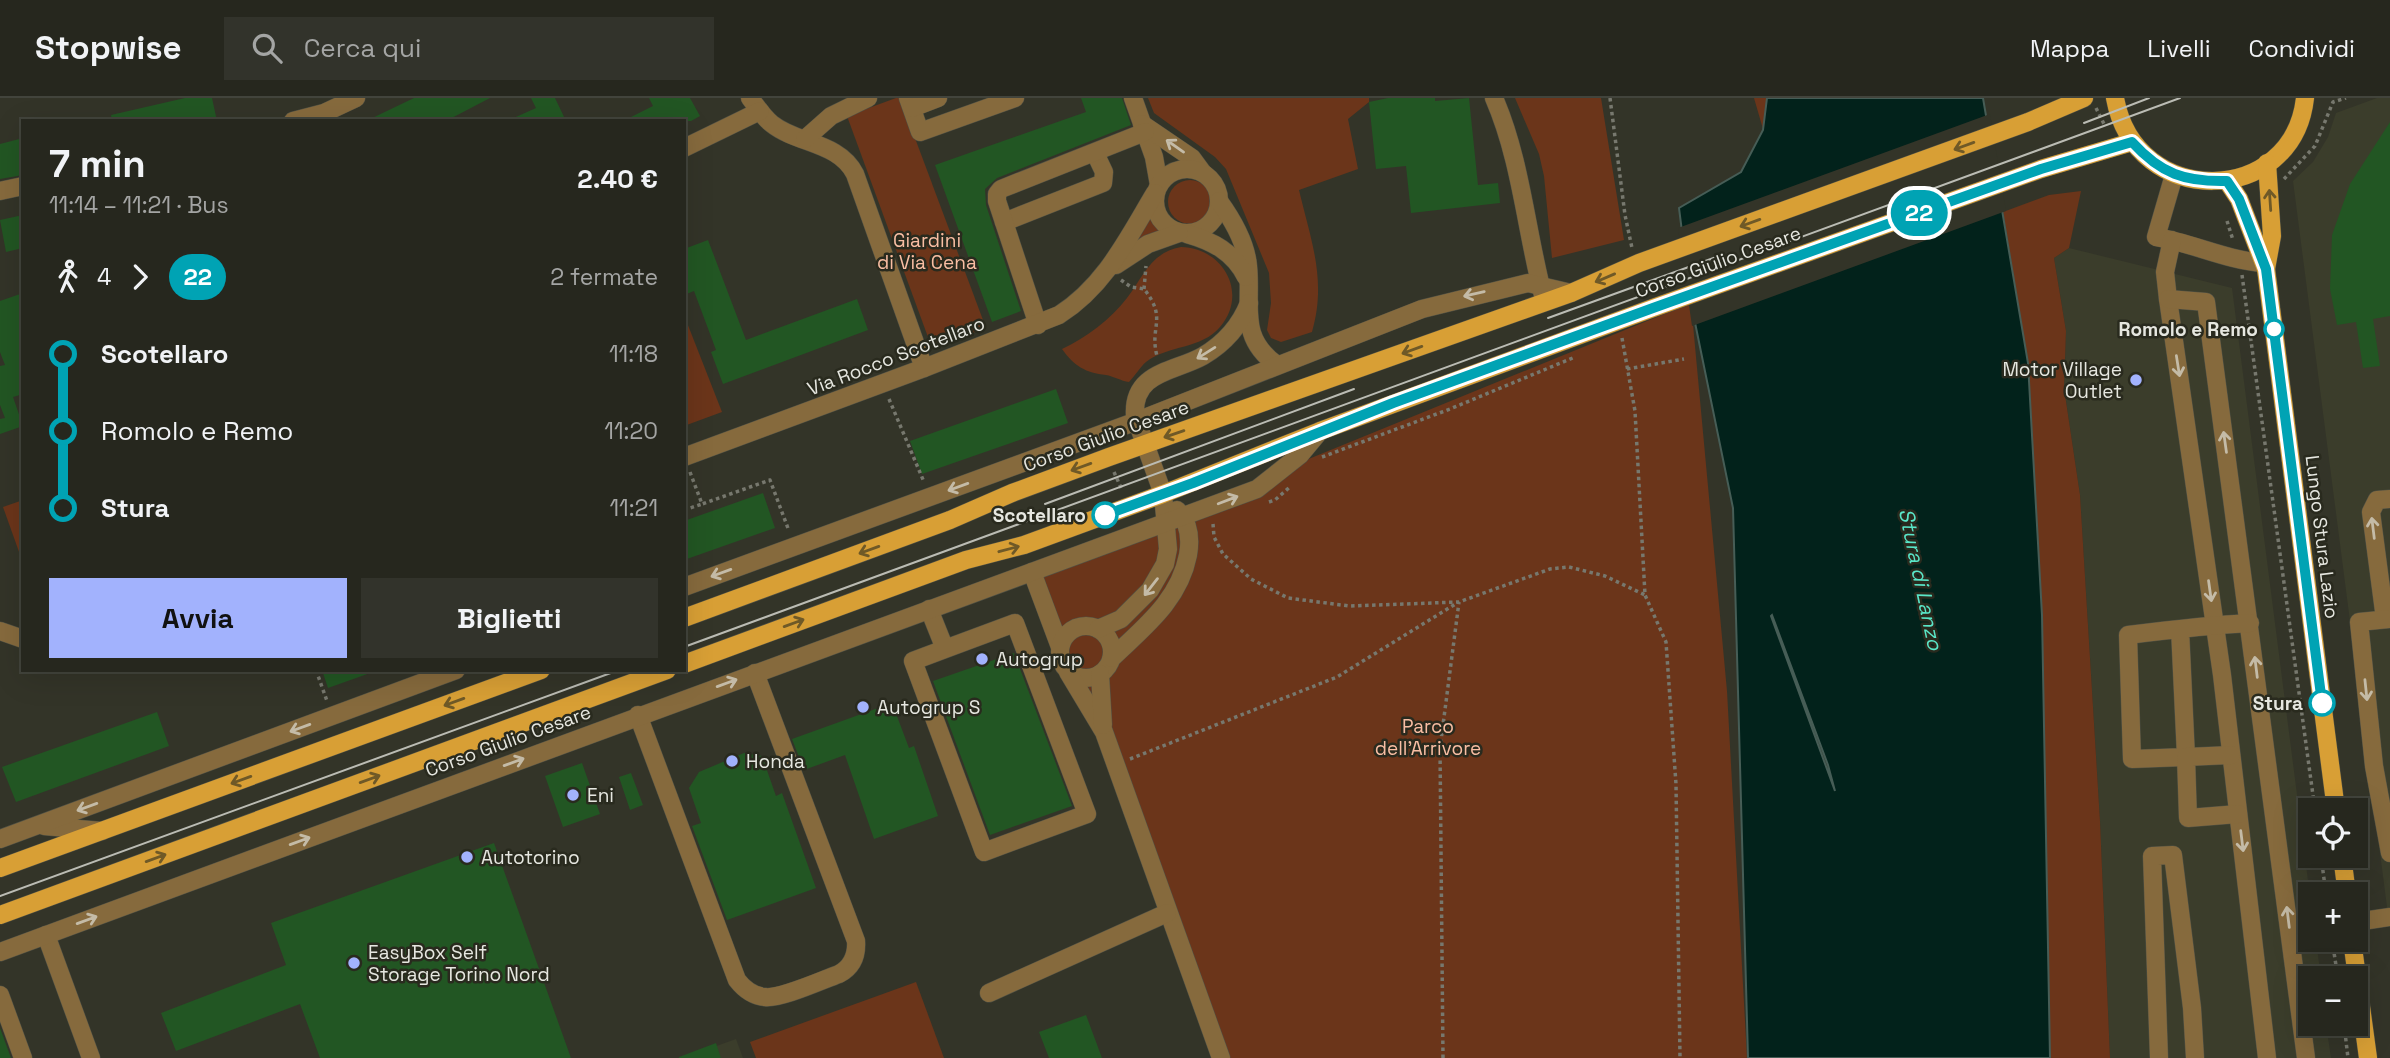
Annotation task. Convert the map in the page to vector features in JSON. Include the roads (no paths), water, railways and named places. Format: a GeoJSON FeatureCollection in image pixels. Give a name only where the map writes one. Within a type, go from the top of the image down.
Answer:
{"type":"FeatureCollection","features":[{"type":"Feature","properties":{"kind":"main road","name":"Corso Giulio Cesare"},"geometry":{"type":"LineString","coordinates":[[686,617],[950,520],[1012,492],[1543,294],[1571,293],[1637,259],[2028,122],[2084,98]]}},
{"type":"Feature","properties":{"kind":"main road"},"geometry":{"type":"LineString","coordinates":[[2115,98],[2120,120],[2132,142],[2158,167],[2174,175],[2200,181],[2227,181],[2248,174],[2267,163],[2284,147],[2307,100]]}},
{"type":"Feature","properties":{"kind":"main road","name":"Corso Giulio Cesare"},"geometry":{"type":"LineString","coordinates":[[686,663],[966,560],[1024,545],[1128,507],[1320,431],[1653,308],[2041,169],[2132,142]]}},
{"type":"Feature","properties":{"kind":"main road","name":"Lungo Stura Lazio"},"geometry":{"type":"LineString","coordinates":[[2264,266],[2272,236],[2267,163]]}},
{"type":"Feature","properties":{"kind":"main road","name":"Lungo Stura Lazio"},"geometry":{"type":"LineString","coordinates":[[2227,181],[2239,199],[2264,266],[2334,798]]}},
{"type":"Feature","properties":{"kind":"main road"},"geometry":{"type":"LineString","coordinates":[[0,868],[536,672]]}},
{"type":"Feature","properties":{"kind":"main road","name":"Corso Giulio Cesare"},"geometry":{"type":"LineString","coordinates":[[0,915],[662,672]]}},
{"type":"Feature","properties":{"kind":"main road"},"geometry":{"type":"LineString","coordinates":[[2354,952],[2368,1058]]}},
{"type":"Feature","properties":{"kind":"street"},"geometry":{"type":"LineString","coordinates":[[299,119],[356,98]]}},
{"type":"Feature","properties":{"kind":"street"},"geometry":{"type":"LineString","coordinates":[[805,139],[831,116],[868,98]]}},
{"type":"Feature","properties":{"kind":"street"},"geometry":{"type":"LineString","coordinates":[[938,98],[910,103],[920,132],[1015,98]]}},
{"type":"Feature","properties":{"kind":"street"},"geometry":{"type":"LineString","coordinates":[[1133,98],[1154,157],[1157,189],[1154,201],[1159,218],[1164,224],[1209,241],[1224,250],[1237,262],[1249,284]]}},
{"type":"Feature","properties":{"kind":"street"},"geometry":{"type":"LineString","coordinates":[[1494,98],[1513,153],[1543,294]]}},
{"type":"Feature","properties":{"kind":"street"},"geometry":{"type":"LineString","coordinates":[[686,147],[755,104],[772,124],[845,158],[855,174],[925,369]]}},
{"type":"Feature","properties":{"kind":"street"},"geometry":{"type":"LineString","coordinates":[[1038,325],[997,194],[1001,189],[1095,153],[1144,128]]}},
{"type":"Feature","properties":{"kind":"street"},"geometry":{"type":"LineString","coordinates":[[1144,128],[1192,158],[1215,185],[1219,201],[1231,217],[1248,263],[1252,337],[1262,353],[1277,365]]}},
{"type":"Feature","properties":{"kind":"street"},"geometry":{"type":"LineString","coordinates":[[1004,222],[1103,183],[1104,172],[1095,153]]}},
{"type":"Feature","properties":{"kind":"street"},"geometry":{"type":"LineString","coordinates":[[1157,189],[1164,179],[1178,170],[1203,173]]}},
{"type":"Feature","properties":{"kind":"street"},"geometry":{"type":"LineString","coordinates":[[2174,175],[2156,237],[2264,266]]}},
{"type":"Feature","properties":{"kind":"street"},"geometry":{"type":"LineString","coordinates":[[0,191],[21,186]]}},
{"type":"Feature","properties":{"kind":"street","name":"Via Rocco Scotellaro"},"geometry":{"type":"LineString","coordinates":[[1108,272],[1157,189]]}},
{"type":"Feature","properties":{"kind":"street"},"geometry":{"type":"LineString","coordinates":[[1183,233],[1195,233],[1210,224],[1215,218],[1219,201]]}},
{"type":"Feature","properties":{"kind":"street","name":"Via Rocco Scotellaro"},"geometry":{"type":"LineString","coordinates":[[686,457],[1038,325],[1079,302],[1108,272],[1141,248],[1183,233]]}},
{"type":"Feature","properties":{"kind":"street"},"geometry":{"type":"LineString","coordinates":[[2172,240],[2165,272],[2168,299],[2215,625],[2267,1058]]}},
{"type":"Feature","properties":{"kind":"street","name":"Corso Giulio Cesare"},"geometry":{"type":"LineString","coordinates":[[686,586],[1137,421],[1432,306],[1528,283],[1543,294]]}},
{"type":"Feature","properties":{"kind":"street"},"geometry":{"type":"LineString","coordinates":[[2168,299],[2206,302],[2306,1058]]}},
{"type":"Feature","properties":{"kind":"street"},"geometry":{"type":"LineString","coordinates":[[1098,629],[1121,619],[1136,606],[1159,578],[1168,549],[1163,494],[1137,421],[1136,405],[1142,387],[1163,372],[1199,358],[1219,344],[1242,321],[1249,303]]}},
{"type":"Feature","properties":{"kind":"street","name":"Corso Giulio Cesare"},"geometry":{"type":"LineString","coordinates":[[0,952],[1184,516],[1264,484],[1300,456],[1320,431]]}},
{"type":"Feature","properties":{"kind":"street"},"geometry":{"type":"LineString","coordinates":[[1068,671],[1074,676],[1087,678],[1100,674],[1112,658],[1164,608],[1178,587],[1185,569],[1189,535],[1184,516],[1163,494]]}},
{"type":"Feature","properties":{"kind":"street"},"geometry":{"type":"LineString","coordinates":[[2390,499],[2377,500],[2371,512],[2387,619],[2359,622],[2382,765],[2390,853]]}},
{"type":"Feature","properties":{"kind":"street"},"geometry":{"type":"LineString","coordinates":[[1032,572],[1060,646],[1061,660],[1104,732],[1221,1058]]}},
{"type":"Feature","properties":{"kind":"street"},"geometry":{"type":"LineString","coordinates":[[929,609],[945,649]]}},
{"type":"Feature","properties":{"kind":"street"},"geometry":{"type":"LineString","coordinates":[[1015,623],[1087,814],[984,852],[912,661],[945,649],[1015,623]]}},
{"type":"Feature","properties":{"kind":"street"},"geometry":{"type":"LineString","coordinates":[[2231,755],[2132,759],[2128,635],[2250,623]]}},
{"type":"Feature","properties":{"kind":"street"},"geometry":{"type":"LineString","coordinates":[[1060,646],[1066,634],[1078,627],[1091,626],[1108,638],[1112,658]]}},
{"type":"Feature","properties":{"kind":"street"},"geometry":{"type":"LineString","coordinates":[[2180,629],[2188,818],[2238,814]]}},
{"type":"Feature","properties":{"kind":"street"},"geometry":{"type":"LineString","coordinates":[[0,631],[21,638]]}},
{"type":"Feature","properties":{"kind":"street"},"geometry":{"type":"LineString","coordinates":[[1,836],[451,672]]}},
{"type":"Feature","properties":{"kind":"street"},"geometry":{"type":"LineString","coordinates":[[638,715],[737,980],[751,993],[771,997],[839,974],[854,958],[856,941],[755,673]]}},
{"type":"Feature","properties":{"kind":"street"},"geometry":{"type":"LineString","coordinates":[[1100,674],[1104,732]]}},
{"type":"Feature","properties":{"kind":"street"},"geometry":{"type":"LineString","coordinates":[[37,825],[102,831]]}},
{"type":"Feature","properties":{"kind":"street"},"geometry":{"type":"LineString","coordinates":[[2159,1058],[2152,856],[2173,855],[2192,1008],[2195,1058]]}},
{"type":"Feature","properties":{"kind":"street"},"geometry":{"type":"LineString","coordinates":[[989,993],[1167,912]]}},
{"type":"Feature","properties":{"kind":"street"},"geometry":{"type":"LineString","coordinates":[[2368,920],[2390,917]]}},
{"type":"Feature","properties":{"kind":"street"},"geometry":{"type":"LineString","coordinates":[[46,935],[91,1058]]}},
{"type":"Feature","properties":{"kind":"street"},"geometry":{"type":"LineString","coordinates":[[0,995],[3,1014],[23,1058]]}},
{"type":"Feature","properties":{"kind":"water","name":"Stura di Lanzo"},"geometry":{"type":"Polygon","coordinates":[[[1767,98],[1983,98],[2028,363],[2042,615],[2050,1058],[1748,1058],[1733,508],[1691,303],[1679,208],[1741,172],[1763,130],[1767,98]],[[1772,615],[1835,791],[1828,765],[1772,615]]]}},
{"type":"Feature","properties":{"kind":"tram line"},"geometry":{"type":"LineString","coordinates":[[2084,123],[2149,98]]}},
{"type":"Feature","properties":{"kind":"tram line"},"geometry":{"type":"LineString","coordinates":[[686,646],[2180,98]]}},
{"type":"Feature","properties":{"kind":"tram line"},"geometry":{"type":"LineString","coordinates":[[1548,318],[1719,256]]}},
{"type":"Feature","properties":{"kind":"tram line"},"geometry":{"type":"LineString","coordinates":[[1045,504],[1354,389]]}},
{"type":"Feature","properties":{"kind":"tram line"},"geometry":{"type":"LineString","coordinates":[[0,896],[614,672]]}},
{"type":"Feature","properties":{"kind":"place","name":"Romolo e Remo"},"geometry":{"type":"Point","coordinates":[2274,329]}},
{"type":"Feature","properties":{"kind":"place","name":"Motor Village Outlet"},"geometry":{"type":"Point","coordinates":[2136,380]}},
{"type":"Feature","properties":{"kind":"place","name":"Scotellaro"},"geometry":{"type":"Point","coordinates":[1105,515]}},
{"type":"Feature","properties":{"kind":"place","name":"Autogrup"},"geometry":{"type":"Point","coordinates":[982,659]}},
{"type":"Feature","properties":{"kind":"place","name":"Stura"},"geometry":{"type":"Point","coordinates":[2322,703]}},
{"type":"Feature","properties":{"kind":"place","name":"Autogrup S"},"geometry":{"type":"Point","coordinates":[863,707]}},
{"type":"Feature","properties":{"kind":"place","name":"Honda"},"geometry":{"type":"Point","coordinates":[732,761]}},
{"type":"Feature","properties":{"kind":"place","name":"Eni"},"geometry":{"type":"Point","coordinates":[573,795]}},
{"type":"Feature","properties":{"kind":"place","name":"Autotorino"},"geometry":{"type":"Point","coordinates":[467,857]}},
{"type":"Feature","properties":{"kind":"place","name":"EasyBox Self Storage Torino Nord"},"geometry":{"type":"Point","coordinates":[354,963]}},
{"type":"Feature","properties":{"kind":"park label","name":"Giardini di Via Cena"},"geometry":{"type":"Point","coordinates":[927,251]}},
{"type":"Feature","properties":{"kind":"park label","name":"Parco dell'Arrivore"},"geometry":{"type":"Point","coordinates":[1428,737]}}]}
